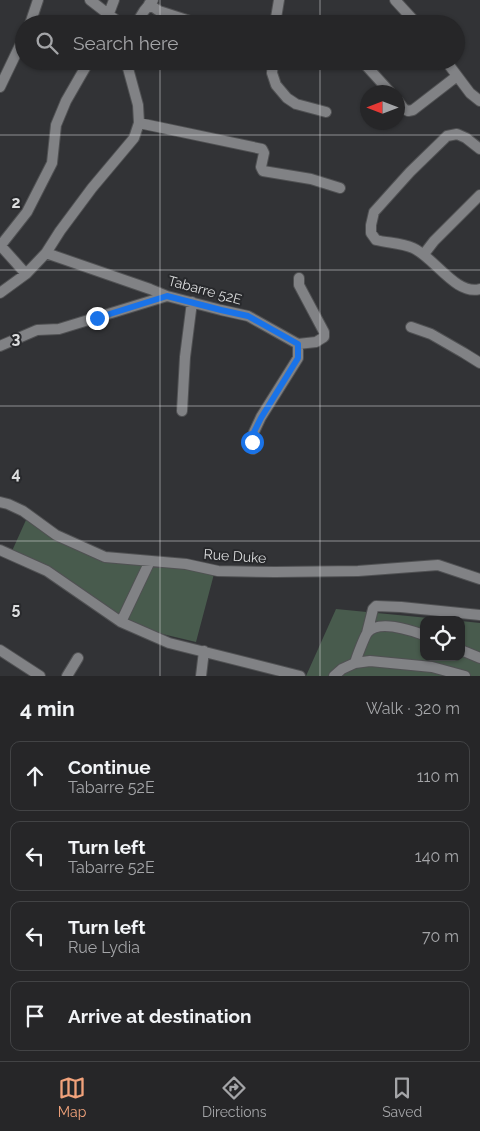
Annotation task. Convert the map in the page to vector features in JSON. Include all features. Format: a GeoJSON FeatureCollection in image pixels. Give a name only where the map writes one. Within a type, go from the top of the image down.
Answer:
{"type":"FeatureCollection","features":[{"type":"Feature","properties":{"kind":"street"},"geometry":{"type":"LineString","coordinates":[[33,15],[38,0]]}},
{"type":"Feature","properties":{"kind":"street"},"geometry":{"type":"LineString","coordinates":[[90,0],[103,15]]}},
{"type":"Feature","properties":{"kind":"street"},"geometry":{"type":"LineString","coordinates":[[108,15],[114,0]]}},
{"type":"Feature","properties":{"kind":"street"},"geometry":{"type":"LineString","coordinates":[[276,15],[279,0]]}},
{"type":"Feature","properties":{"kind":"street"},"geometry":{"type":"LineString","coordinates":[[395,0],[409,15]]}},
{"type":"Feature","properties":{"kind":"street"},"geometry":{"type":"LineString","coordinates":[[141,15],[151,2],[165,13],[171,15]]}},
{"type":"Feature","properties":{"kind":"street"},"geometry":{"type":"LineString","coordinates":[[0,87],[15,55]]}},
{"type":"Feature","properties":{"kind":"street"},"geometry":{"type":"LineString","coordinates":[[26,274],[0,245],[27,212],[52,163],[56,125],[66,101],[84,70]]}},
{"type":"Feature","properties":{"kind":"street"},"geometry":{"type":"LineString","coordinates":[[0,293],[26,274],[46,253],[92,188],[134,138],[139,123],[138,105],[128,70]]}},
{"type":"Feature","properties":{"kind":"street"},"geometry":{"type":"LineString","coordinates":[[272,70],[276,84],[287,98],[301,106],[326,112]]}},
{"type":"Feature","properties":{"kind":"street"},"geometry":{"type":"LineString","coordinates":[[370,70],[384,85]]}},
{"type":"Feature","properties":{"kind":"street"},"geometry":{"type":"LineString","coordinates":[[452,70],[470,93],[480,101]]}},
{"type":"Feature","properties":{"kind":"street"},"geometry":{"type":"LineString","coordinates":[[405,110],[412,110],[456,76]]}},
{"type":"Feature","properties":{"kind":"street"},"geometry":{"type":"LineString","coordinates":[[139,123],[262,150],[264,153],[261,167],[263,171],[311,179],[340,188]]}},
{"type":"Feature","properties":{"kind":"street"},"geometry":{"type":"LineString","coordinates":[[480,149],[466,138],[457,134],[447,136],[410,172],[374,212],[371,225],[371,233],[376,240],[413,247],[424,254],[459,285],[467,290],[480,289]]}},
{"type":"Feature","properties":{"kind":"street"},"geometry":{"type":"LineString","coordinates":[[424,254],[434,241],[480,195]]}},
{"type":"Feature","properties":{"kind":"street","name":"Tabarre 52E"},"geometry":{"type":"LineString","coordinates":[[46,253],[167,296],[248,316],[298,344]]}},
{"type":"Feature","properties":{"kind":"street"},"geometry":{"type":"LineString","coordinates":[[253,449],[254,432],[298,358],[298,344],[316,342],[324,337],[324,332],[299,285],[299,278]]}},
{"type":"Feature","properties":{"kind":"street"},"geometry":{"type":"LineString","coordinates":[[0,346],[37,330],[59,329],[167,296]]}},
{"type":"Feature","properties":{"kind":"street"},"geometry":{"type":"LineString","coordinates":[[182,411],[185,357],[192,302]]}},
{"type":"Feature","properties":{"kind":"street"},"geometry":{"type":"LineString","coordinates":[[411,327],[431,334],[480,363]]}},
{"type":"Feature","properties":{"kind":"street","name":"Rue Duke"},"geometry":{"type":"LineString","coordinates":[[0,502],[23,511],[56,535],[106,557],[186,564],[218,571],[358,571],[438,565],[480,579]]}},
{"type":"Feature","properties":{"kind":"street"},"geometry":{"type":"LineString","coordinates":[[0,550],[47,571],[121,622],[169,642],[299,676]]}},
{"type":"Feature","properties":{"kind":"street"},"geometry":{"type":"LineString","coordinates":[[121,622],[150,562]]}},
{"type":"Feature","properties":{"kind":"street"},"geometry":{"type":"LineString","coordinates":[[355,662],[367,633],[373,609],[376,606],[480,615]]}},
{"type":"Feature","properties":{"kind":"street"},"geometry":{"type":"LineString","coordinates":[[367,633],[377,627],[386,626],[409,629],[420,633]]}},
{"type":"Feature","properties":{"kind":"street"},"geometry":{"type":"LineString","coordinates":[[0,650],[40,676]]}},
{"type":"Feature","properties":{"kind":"street"},"geometry":{"type":"LineString","coordinates":[[201,676],[204,651]]}},
{"type":"Feature","properties":{"kind":"street"},"geometry":{"type":"LineString","coordinates":[[465,652],[480,658]]}},
{"type":"Feature","properties":{"kind":"street"},"geometry":{"type":"LineString","coordinates":[[67,676],[78,658]]}},
{"type":"Feature","properties":{"kind":"street"},"geometry":{"type":"LineString","coordinates":[[334,676],[355,662],[370,661],[432,667],[465,676]]}},
{"type":"Feature","properties":{"kind":"green space"},"geometry":{"type":"Polygon","coordinates":[[[26,520],[54,537],[145,565],[119,614],[48,567],[12,551],[26,520]]]}},
{"type":"Feature","properties":{"kind":"green space"},"geometry":{"type":"Polygon","coordinates":[[[152,565],[198,569],[214,574],[196,642],[154,632],[126,618],[152,565]]]}},
{"type":"Feature","properties":{"kind":"green space"},"geometry":{"type":"Polygon","coordinates":[[[336,609],[420,617],[420,661],[465,661],[465,621],[480,623],[480,676],[306,676],[336,609]]]}},
{"type":"Feature","properties":{"kind":"route"},"geometry":{"type":"LineString","coordinates":[[97,318],[167,296],[248,316],[298,344],[298,358],[261,418],[254,432],[252,442]]}}]}
